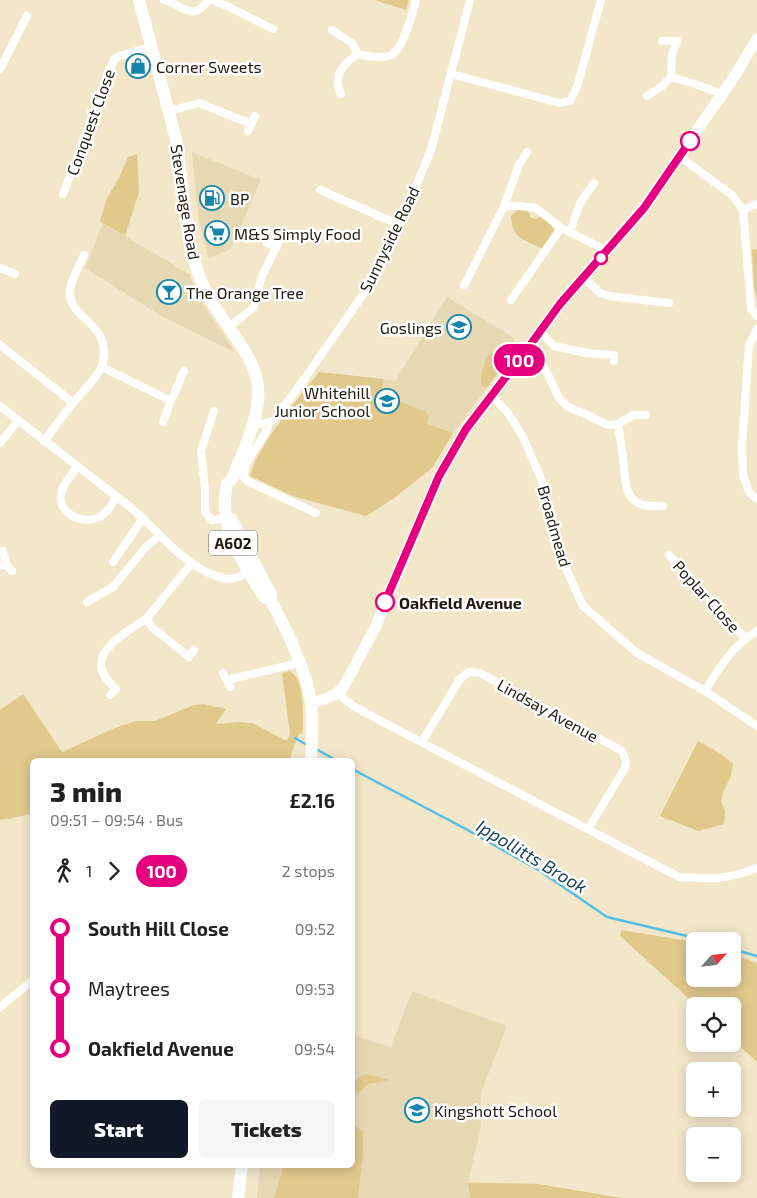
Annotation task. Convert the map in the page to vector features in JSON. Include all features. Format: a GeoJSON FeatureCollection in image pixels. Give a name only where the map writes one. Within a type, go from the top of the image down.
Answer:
{"type":"FeatureCollection","features":[{"type":"Feature","properties":{"kind":"main road","name":"Stevenage Road"},"geometry":{"type":"LineString","coordinates":[[141,1],[151,46],[170,110],[180,162],[192,252],[200,278],[228,328],[251,361],[256,374],[259,396],[253,423],[232,479],[227,484],[224,508],[229,518],[233,542],[253,569],[264,597],[270,599],[306,682],[311,703],[311,758]]}},
{"type":"Feature","properties":{"kind":"main road"},"geometry":{"type":"LineString","coordinates":[[238,1198],[242,1168]]}},
{"type":"Feature","properties":{"kind":"street"},"geometry":{"type":"LineString","coordinates":[[164,0],[187,11],[195,12],[210,0],[229,7],[273,29]]}},
{"type":"Feature","properties":{"kind":"street"},"geometry":{"type":"LineString","coordinates":[[332,30],[352,43],[358,54],[374,58],[390,56],[398,49],[416,0]]}},
{"type":"Feature","properties":{"kind":"street","name":"Sunnyside Road"},"geometry":{"type":"LineString","coordinates":[[316,513],[248,481],[244,477],[247,464],[256,446],[267,432],[269,423],[274,420],[305,378],[369,286],[400,224],[431,150],[470,0]]}},
{"type":"Feature","properties":{"kind":"street"},"geometry":{"type":"LineString","coordinates":[[451,74],[560,102],[570,101],[577,87],[601,0]]}},
{"type":"Feature","properties":{"kind":"street"},"geometry":{"type":"LineString","coordinates":[[0,69],[27,16]]}},
{"type":"Feature","properties":{"kind":"street"},"geometry":{"type":"LineString","coordinates":[[311,703],[337,693],[343,688],[374,628],[443,468],[466,429],[560,304],[644,208],[680,157],[757,39]]}},
{"type":"Feature","properties":{"kind":"street"},"geometry":{"type":"LineString","coordinates":[[648,96],[671,77],[672,56],[677,40],[662,41]]}},
{"type":"Feature","properties":{"kind":"street","name":"Conquest Close"},"geometry":{"type":"LineString","coordinates":[[63,194],[114,59],[118,56],[151,46]]}},
{"type":"Feature","properties":{"kind":"street"},"geometry":{"type":"LineString","coordinates":[[341,94],[337,85],[338,74],[349,60],[358,54]]}},
{"type":"Feature","properties":{"kind":"street"},"geometry":{"type":"LineString","coordinates":[[671,77],[722,94]]}},
{"type":"Feature","properties":{"kind":"street"},"geometry":{"type":"LineString","coordinates":[[170,110],[199,103],[251,123]]}},
{"type":"Feature","properties":{"kind":"street"},"geometry":{"type":"LineString","coordinates":[[464,286],[504,206],[519,165],[527,152]]}},
{"type":"Feature","properties":{"kind":"street"},"geometry":{"type":"LineString","coordinates":[[680,157],[732,194],[743,210],[751,308],[757,316]]}},
{"type":"Feature","properties":{"kind":"street"},"geometry":{"type":"LineString","coordinates":[[570,231],[580,203],[594,183]]}},
{"type":"Feature","properties":{"kind":"street"},"geometry":{"type":"LineString","coordinates":[[320,190],[400,224]]}},
{"type":"Feature","properties":{"kind":"street"},"geometry":{"type":"LineString","coordinates":[[743,210],[757,204]]}},
{"type":"Feature","properties":{"kind":"street"},"geometry":{"type":"LineString","coordinates":[[504,206],[536,208],[561,228],[608,251]]}},
{"type":"Feature","properties":{"kind":"street"},"geometry":{"type":"LineString","coordinates":[[511,300],[561,228]]}},
{"type":"Feature","properties":{"kind":"street"},"geometry":{"type":"LineString","coordinates":[[228,328],[253,308],[262,276],[282,235]]}},
{"type":"Feature","properties":{"kind":"street"},"geometry":{"type":"LineString","coordinates":[[267,243],[276,247]]}},
{"type":"Feature","properties":{"kind":"street"},"geometry":{"type":"LineString","coordinates":[[44,441],[102,366],[104,351],[101,337],[95,327],[76,310],[70,294],[72,283],[84,255]]}},
{"type":"Feature","properties":{"kind":"street"},"geometry":{"type":"LineString","coordinates":[[0,268],[15,274]]}},
{"type":"Feature","properties":{"kind":"street"},"geometry":{"type":"LineString","coordinates":[[583,278],[600,293],[609,296],[669,303]]}},
{"type":"Feature","properties":{"kind":"street"},"geometry":{"type":"LineString","coordinates":[[757,329],[748,346],[742,447],[743,475],[749,492],[757,499]]}},
{"type":"Feature","properties":{"kind":"street"},"geometry":{"type":"LineString","coordinates":[[540,332],[554,346],[587,354],[614,355]]}},
{"type":"Feature","properties":{"kind":"street"},"geometry":{"type":"LineString","coordinates":[[0,345],[73,402]]}},
{"type":"Feature","properties":{"kind":"street"},"geometry":{"type":"LineString","coordinates":[[528,348],[539,356],[560,398],[567,406],[608,425],[618,424],[633,414],[646,415]]}},
{"type":"Feature","properties":{"kind":"street"},"geometry":{"type":"LineString","coordinates":[[102,366],[171,401]]}},
{"type":"Feature","properties":{"kind":"street"},"geometry":{"type":"LineString","coordinates":[[163,422],[184,371]]}},
{"type":"Feature","properties":{"kind":"street","name":"Broadmead"},"geometry":{"type":"LineString","coordinates":[[492,396],[508,413],[527,446],[542,481],[559,554],[583,606],[637,653],[705,691],[757,726]]}},
{"type":"Feature","properties":{"kind":"street"},"geometry":{"type":"LineString","coordinates":[[0,406],[143,518],[159,536],[191,564],[214,576],[228,579],[253,569]]}},
{"type":"Feature","properties":{"kind":"street"},"geometry":{"type":"LineString","coordinates":[[214,411],[201,451],[205,490],[204,508],[209,519],[216,521],[229,518]]}},
{"type":"Feature","properties":{"kind":"street"},"geometry":{"type":"LineString","coordinates":[[0,443],[18,421]]}},
{"type":"Feature","properties":{"kind":"street"},"geometry":{"type":"LineString","coordinates":[[253,423],[269,423]]}},
{"type":"Feature","properties":{"kind":"street"},"geometry":{"type":"LineString","coordinates":[[618,424],[624,466],[624,481],[627,492],[632,500],[641,505],[650,507],[663,506]]}},
{"type":"Feature","properties":{"kind":"street"},"geometry":{"type":"LineString","coordinates":[[77,467],[62,490],[61,501],[67,512],[82,520],[98,518],[106,513],[116,496]]}},
{"type":"Feature","properties":{"kind":"street"},"geometry":{"type":"LineString","coordinates":[[113,562],[143,518]]}},
{"type":"Feature","properties":{"kind":"street"},"geometry":{"type":"LineString","coordinates":[[87,602],[113,587],[145,548],[159,536]]}},
{"type":"Feature","properties":{"kind":"street"},"geometry":{"type":"LineString","coordinates":[[3,551],[3,565],[12,571]]}},
{"type":"Feature","properties":{"kind":"street","name":"Poplar Close"},"geometry":{"type":"LineString","coordinates":[[669,554],[745,638]]}},
{"type":"Feature","properties":{"kind":"street"},"geometry":{"type":"LineString","coordinates":[[116,689],[105,677],[101,668],[103,654],[113,643],[146,619],[191,564]]}},
{"type":"Feature","properties":{"kind":"street"},"geometry":{"type":"LineString","coordinates":[[146,619],[153,628],[189,657]]}},
{"type":"Feature","properties":{"kind":"street"},"geometry":{"type":"LineString","coordinates":[[705,691],[722,663],[745,638],[757,631]]}},
{"type":"Feature","properties":{"kind":"street"},"geometry":{"type":"LineString","coordinates":[[226,680],[299,663]]}},
{"type":"Feature","properties":{"kind":"street","name":"Lindsay Avenue"},"geometry":{"type":"LineString","coordinates":[[422,742],[460,679],[469,672],[480,673],[622,751],[625,757],[625,768],[588,829]]}},
{"type":"Feature","properties":{"kind":"street"},"geometry":{"type":"LineString","coordinates":[[337,693],[353,706],[679,877],[717,879],[757,868]]}},
{"type":"Feature","properties":{"kind":"street"},"geometry":{"type":"LineString","coordinates":[[0,1007],[30,983]]}},
{"type":"Feature","properties":{"kind":"shaded area"},"geometry":{"type":"Polygon","coordinates":[[[375,0],[409,0],[406,10],[375,0]]]}},
{"type":"Feature","properties":{"kind":"shaded area"},"geometry":{"type":"Polygon","coordinates":[[[192,152],[261,180],[231,249],[209,258],[198,214],[192,152]]]}},
{"type":"Feature","properties":{"kind":"shaded area"},"geometry":{"type":"Polygon","coordinates":[[[137,154],[139,192],[125,236],[100,221],[107,198],[119,178],[128,157],[137,154]]]}},
{"type":"Feature","properties":{"kind":"shaded area"},"geometry":{"type":"Polygon","coordinates":[[[519,209],[526,210],[530,217],[536,219],[541,216],[553,228],[552,235],[543,249],[520,238],[514,230],[511,216],[519,209]]]}},
{"type":"Feature","properties":{"kind":"shaded area"},"geometry":{"type":"Polygon","coordinates":[[[103,223],[189,274],[202,303],[233,351],[163,317],[85,268],[103,223]]]}},
{"type":"Feature","properties":{"kind":"shaded area"},"geometry":{"type":"Polygon","coordinates":[[[757,249],[757,300],[754,287],[752,250],[757,249]]]}},
{"type":"Feature","properties":{"kind":"shaded area","name":"Whitehill Junior School"},"geometry":{"type":"Polygon","coordinates":[[[447,297],[514,338],[515,350],[453,433],[432,468],[394,498],[366,516],[293,496],[250,476],[255,460],[266,443],[319,372],[395,381],[447,297]]]}},
{"type":"Feature","properties":{"kind":"shaded area"},"geometry":{"type":"Polygon","coordinates":[[[498,350],[506,351],[510,354],[510,357],[487,387],[482,386],[484,364],[491,353],[498,350]]]}},
{"type":"Feature","properties":{"kind":"shaded area","name":"Whitehill Junior School"},"geometry":{"type":"Polygon","coordinates":[[[319,372],[384,379],[381,392],[390,394],[389,398],[427,412],[429,416],[427,424],[453,433],[432,468],[394,498],[366,516],[293,496],[250,476],[255,462],[271,435],[319,372]]]}},
{"type":"Feature","properties":{"kind":"shaded area"},"geometry":{"type":"Polygon","coordinates":[[[289,671],[294,675],[298,681],[302,699],[303,733],[299,734],[290,758],[30,758],[30,814],[0,820],[0,710],[23,694],[62,752],[115,728],[136,721],[155,721],[194,705],[203,704],[226,709],[216,724],[252,723],[287,741],[290,734],[282,673],[289,671]]]}},
{"type":"Feature","properties":{"kind":"shaded area"},"geometry":{"type":"Polygon","coordinates":[[[698,741],[721,754],[733,764],[731,776],[721,801],[725,811],[724,824],[698,831],[660,816],[698,741]]]}},
{"type":"Feature","properties":{"kind":"shaded area"},"geometry":{"type":"Polygon","coordinates":[[[621,930],[686,941],[686,988],[741,988],[741,957],[757,963],[757,1062],[741,1047],[741,997],[687,997],[620,936],[621,930]]]}},
{"type":"Feature","properties":{"kind":"shaded area","name":"Kingshott School"},"geometry":{"type":"Polygon","coordinates":[[[412,991],[507,1026],[481,1093],[481,1127],[468,1182],[538,1184],[622,1198],[257,1198],[260,1168],[355,1168],[355,1036],[391,1047],[412,991]]]}},
{"type":"Feature","properties":{"kind":"shaded area"},"geometry":{"type":"Polygon","coordinates":[[[366,1074],[390,1080],[369,1084],[355,1094],[355,1081],[366,1074]]]}},
{"type":"Feature","properties":{"kind":"shaded area"},"geometry":{"type":"Polygon","coordinates":[[[355,1126],[363,1132],[363,1153],[358,1198],[274,1198],[283,1168],[355,1168],[355,1126]]]}},
{"type":"Feature","properties":{"kind":"shaded area"},"geometry":{"type":"Polygon","coordinates":[[[468,1183],[538,1184],[622,1198],[470,1198],[468,1183]]]}},
{"type":"Feature","properties":{"kind":"waterway","name":"Ippollitts Brook"},"geometry":{"type":"LineString","coordinates":[[295,738],[307,745]]}},
{"type":"Feature","properties":{"kind":"waterway","name":"Ippollitts Brook"},"geometry":{"type":"LineString","coordinates":[[316,749],[332,758]]}},
{"type":"Feature","properties":{"kind":"waterway","name":"Ippollitts Brook"},"geometry":{"type":"LineString","coordinates":[[355,771],[464,828],[540,871],[607,917],[686,936]]}},
{"type":"Feature","properties":{"kind":"waterway","name":"Ippollitts Brook"},"geometry":{"type":"LineString","coordinates":[[741,952],[757,956]]}},
{"type":"Feature","properties":{"kind":"bus line","name":"100"},"geometry":{"type":"LineString","coordinates":[[385,602],[439,476],[466,429],[560,304],[644,208],[690,141]]}},
{"type":"Feature","properties":{"kind":"place","name":"Corner Sweets"},"geometry":{"type":"Point","coordinates":[138,66]}},
{"type":"Feature","properties":{"kind":"place","name":"BP"},"geometry":{"type":"Point","coordinates":[212,198]}},
{"type":"Feature","properties":{"kind":"place","name":"M&S Simply Food"},"geometry":{"type":"Point","coordinates":[217,233]}},
{"type":"Feature","properties":{"kind":"place","name":"The Orange Tree"},"geometry":{"type":"Point","coordinates":[169,292]}},
{"type":"Feature","properties":{"kind":"place","name":"Goslings"},"geometry":{"type":"Point","coordinates":[459,327]}},
{"type":"Feature","properties":{"kind":"place","name":"Whitehill Junior School"},"geometry":{"type":"Point","coordinates":[387,401]}},
{"type":"Feature","properties":{"kind":"place","name":"Oakfield Avenue"},"geometry":{"type":"Point","coordinates":[385,602]}},
{"type":"Feature","properties":{"kind":"place","name":"Kingshott School"},"geometry":{"type":"Point","coordinates":[417,1110]}}]}
